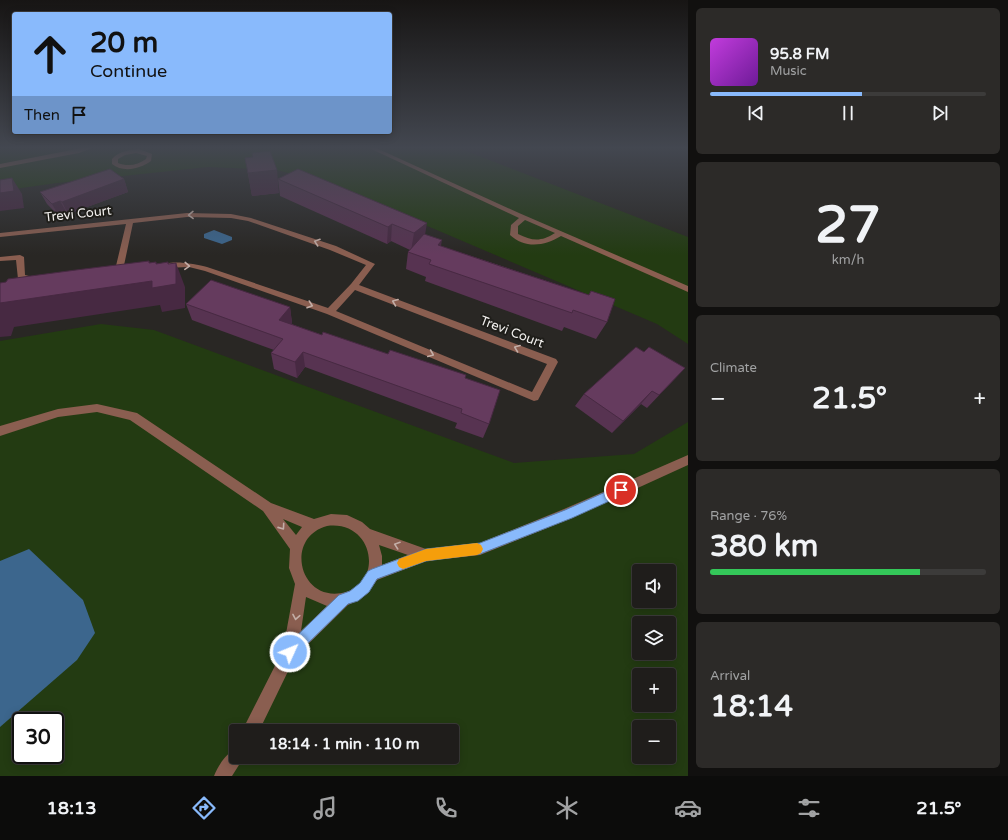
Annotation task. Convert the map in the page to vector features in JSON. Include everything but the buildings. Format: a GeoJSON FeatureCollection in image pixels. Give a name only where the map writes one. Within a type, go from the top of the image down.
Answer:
{"type":"FeatureCollection","features":[{"type":"Feature","properties":{"kind":"street"},"geometry":{"type":"LineString","coordinates":[[450,183],[688,289]]}},
{"type":"Feature","properties":{"kind":"street","name":"Trevi Court"},"geometry":{"type":"LineString","coordinates":[[0,235],[187,215],[231,216],[250,219],[333,248],[371,264],[354,286],[553,362],[534,397],[330,312],[207,269],[189,265],[156,266]]}},
{"type":"Feature","properties":{"kind":"street"},"geometry":{"type":"LineString","coordinates":[[524,217],[515,225],[514,235],[529,242],[547,242],[560,233]]}},
{"type":"Feature","properties":{"kind":"street"},"geometry":{"type":"LineString","coordinates":[[119,270],[130,221]]}},
{"type":"Feature","properties":{"kind":"street"},"geometry":{"type":"LineString","coordinates":[[0,259],[20,257],[21,277],[31,280],[46,279]]}},
{"type":"Feature","properties":{"kind":"street"},"geometry":{"type":"LineString","coordinates":[[330,312],[354,286]]}},
{"type":"Feature","properties":{"kind":"street"},"geometry":{"type":"LineString","coordinates":[[0,431],[58,413],[97,408],[133,416],[267,507],[314,525]]}},
{"type":"Feature","properties":{"kind":"street"},"geometry":{"type":"LineString","coordinates":[[372,575],[426,555],[480,549],[568,514],[688,460]]}},
{"type":"Feature","properties":{"kind":"street"},"geometry":{"type":"LineString","coordinates":[[267,507],[296,548]]}},
{"type":"Feature","properties":{"kind":"street"},"geometry":{"type":"LineString","coordinates":[[337,518],[348,520],[359,526],[368,535],[374,547],[376,561],[372,575],[365,587],[353,596],[344,599],[325,600],[312,594],[302,583],[297,571],[296,548],[304,534],[314,525],[325,520],[337,518]]}},
{"type":"Feature","properties":{"kind":"street"},"geometry":{"type":"LineString","coordinates":[[368,535],[426,555]]}},
{"type":"Feature","properties":{"kind":"street"},"geometry":{"type":"LineString","coordinates":[[254,724],[290,652],[302,583]]}},
{"type":"Feature","properties":{"kind":"street"},"geometry":{"type":"LineString","coordinates":[[290,652],[344,599]]}},
{"type":"Feature","properties":{"kind":"street"},"geometry":{"type":"LineString","coordinates":[[222,776],[230,764]]}},
{"type":"Feature","properties":{"kind":"green space"},"geometry":{"type":"Polygon","coordinates":[[[0,183],[55,183],[0,191],[0,183]]]}},
{"type":"Feature","properties":{"kind":"green space"},"geometry":{"type":"Polygon","coordinates":[[[326,183],[549,183],[688,237],[688,344],[657,324],[326,183]]]}},
{"type":"Feature","properties":{"kind":"green space"},"geometry":{"type":"Polygon","coordinates":[[[101,324],[154,330],[514,463],[634,454],[688,422],[688,776],[0,776],[0,341],[101,324]]]}},
{"type":"Feature","properties":{"kind":"water"},"geometry":{"type":"Polygon","coordinates":[[[214,230],[232,237],[232,240],[222,244],[204,238],[204,234],[214,230]]]}},
{"type":"Feature","properties":{"kind":"water"},"geometry":{"type":"Polygon","coordinates":[[[29,549],[83,600],[95,633],[77,660],[17,712],[12,712],[12,717],[0,727],[0,561],[29,549]]]}},
{"type":"Feature","properties":{"kind":"slow traffic"},"geometry":{"type":"LineString","coordinates":[[403,563],[426,555],[477,549]]}},
{"type":"Feature","properties":{"kind":"route"},"geometry":{"type":"LineString","coordinates":[[290,652],[344,599],[353,596],[365,587],[372,575],[426,555],[480,549],[568,514],[621,490]]}}]}
